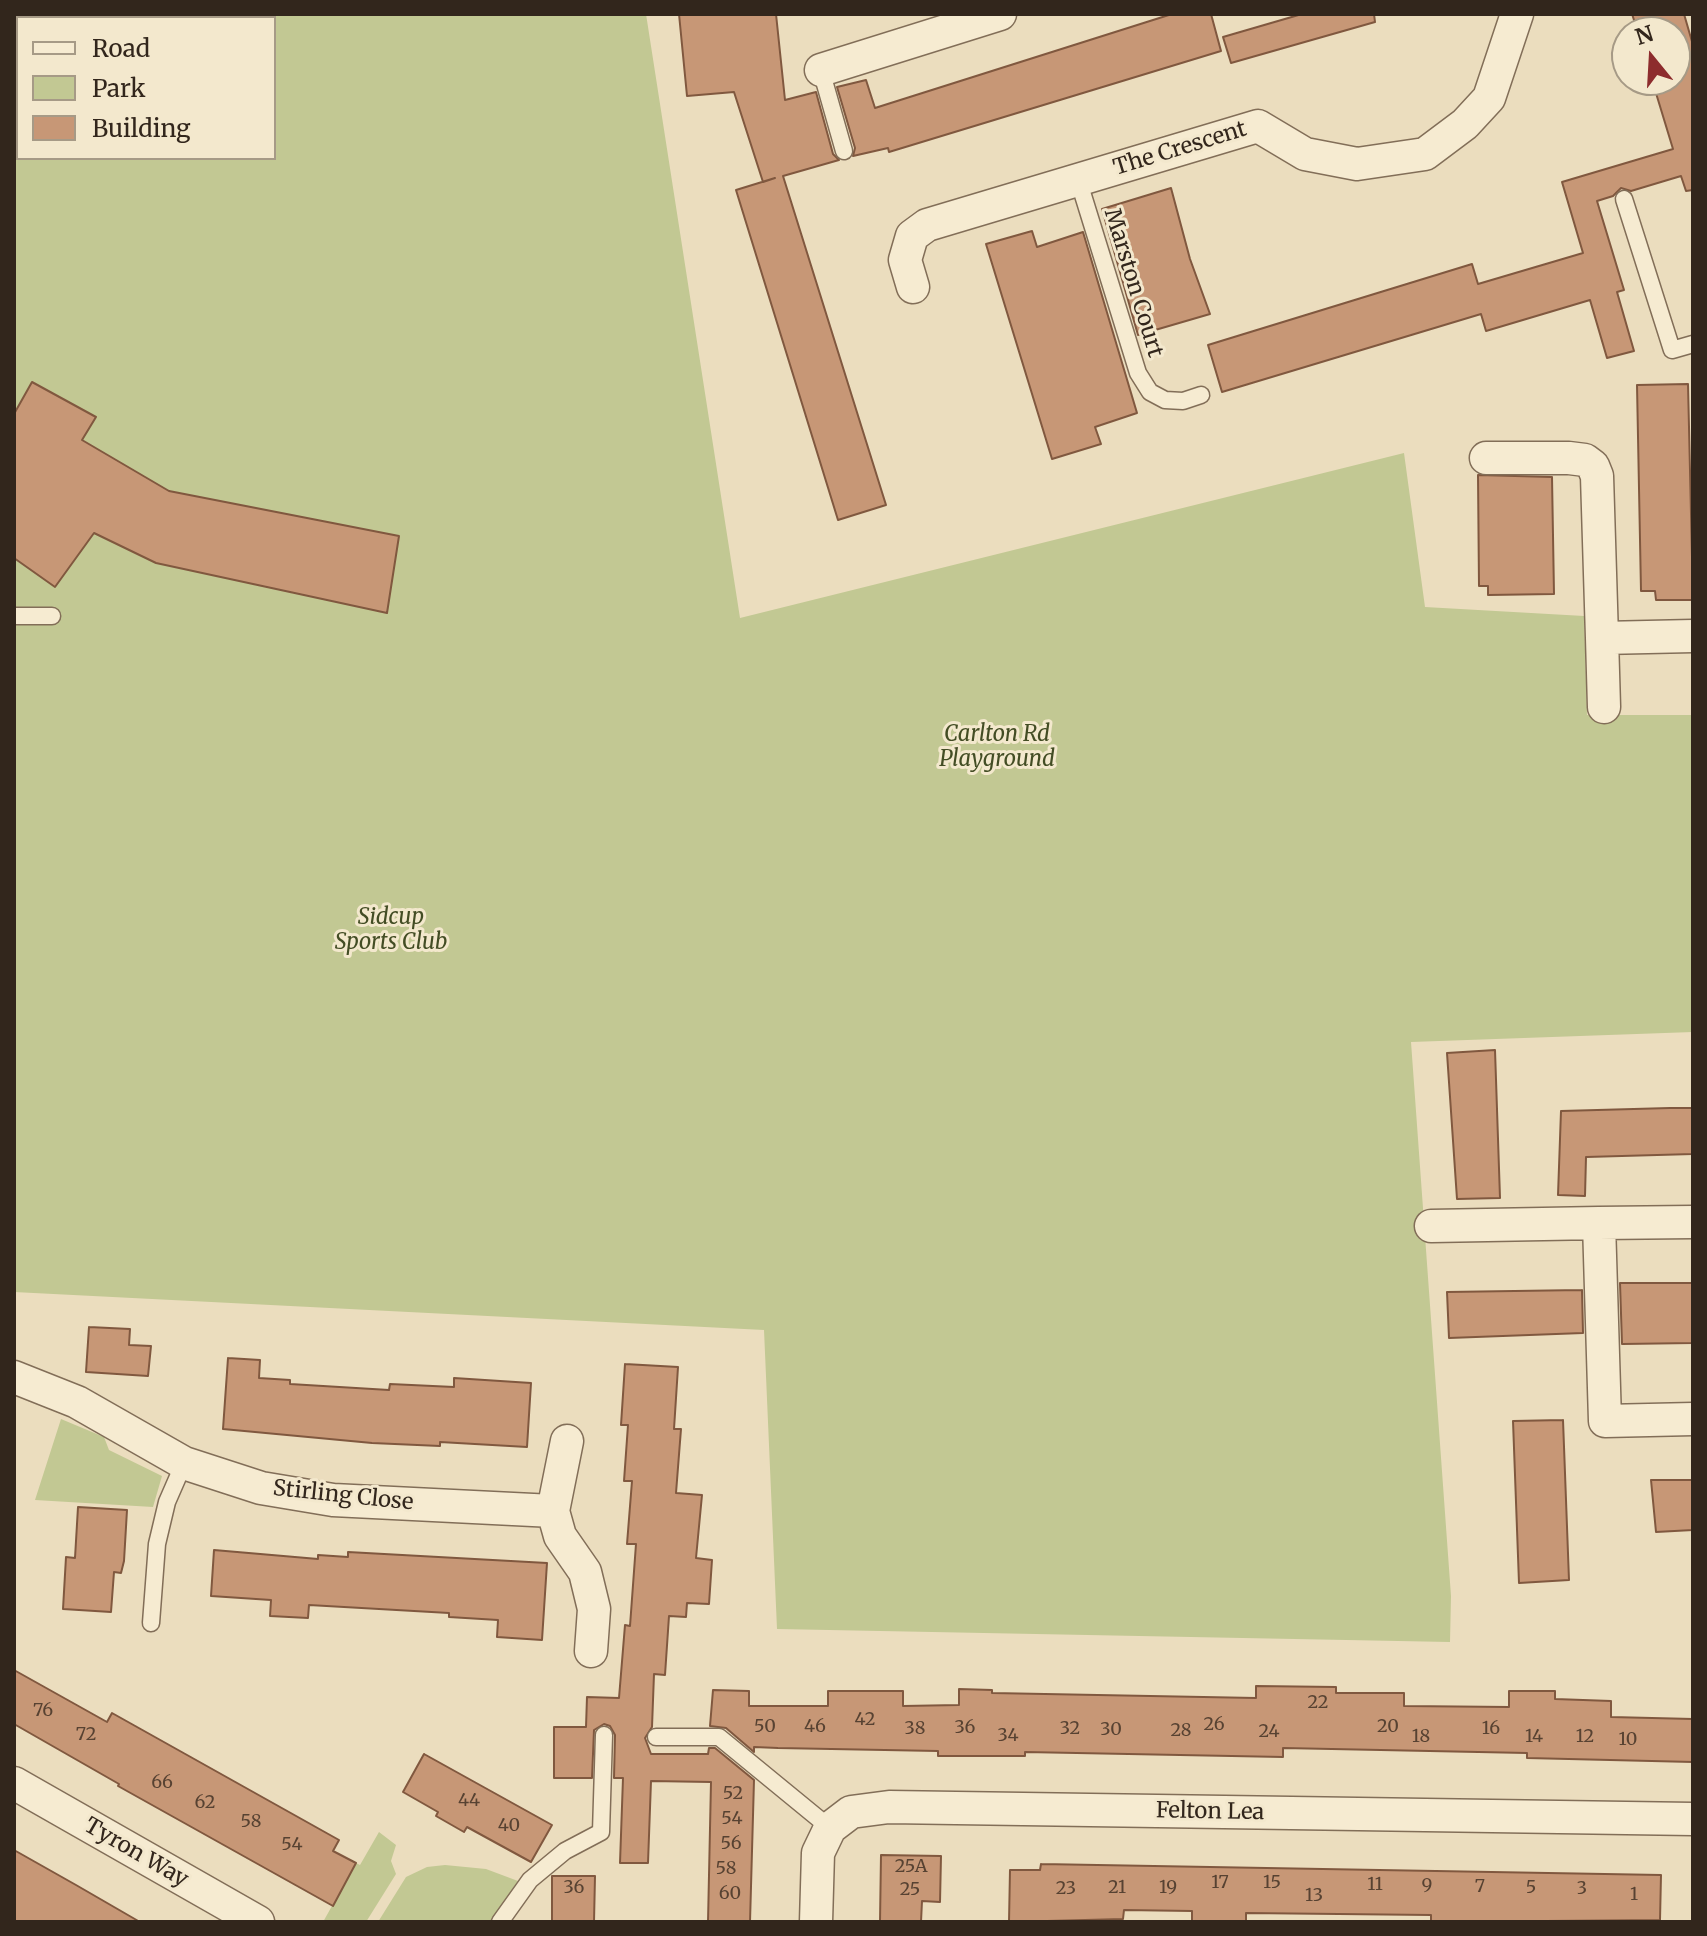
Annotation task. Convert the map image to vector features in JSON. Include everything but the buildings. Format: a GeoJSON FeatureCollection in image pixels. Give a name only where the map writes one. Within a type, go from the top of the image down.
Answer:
{"type":"FeatureCollection","features":[{"type":"Feature","properties":{"kind":"street"},"geometry":{"type":"LineString","coordinates":[[821,70],[1000,14]]}},
{"type":"Feature","properties":{"kind":"street","name":"The Crescent"},"geometry":{"type":"LineString","coordinates":[[913,287],[905,260],[912,236],[927,225],[1258,126],[1305,154],[1357,164],[1425,154],[1465,124],[1489,98],[1517,14]]}},
{"type":"Feature","properties":{"kind":"street"},"geometry":{"type":"LineString","coordinates":[[1486,458],[1569,458],[1585,460],[1593,466],[1597,476],[1604,707]]}},
{"type":"Feature","properties":{"kind":"street"},"geometry":{"type":"LineString","coordinates":[[1602,638],[1693,636]]}},
{"type":"Feature","properties":{"kind":"street"},"geometry":{"type":"LineString","coordinates":[[1431,1226],[1693,1222]]}},
{"type":"Feature","properties":{"kind":"street"},"geometry":{"type":"LineString","coordinates":[[1599,1223],[1605,1421],[1693,1419]]}},
{"type":"Feature","properties":{"kind":"street","name":"Stirling Close"},"geometry":{"type":"LineString","coordinates":[[14,1377],[77,1402],[184,1463],[261,1488],[333,1500],[553,1511]]}},
{"type":"Feature","properties":{"kind":"street"},"geometry":{"type":"LineString","coordinates":[[567,1441],[553,1511],[560,1536],[585,1572],[594,1609],[591,1651]]}},
{"type":"Feature","properties":{"kind":"street","name":"Tyron Way"},"geometry":{"type":"LineString","coordinates":[[14,1783],[258,1922]]}},
{"type":"Feature","properties":{"kind":"street","name":"Felton Lea"},"geometry":{"type":"LineString","coordinates":[[830,1828],[851,1812],[889,1807],[1693,1819]]}},
{"type":"Feature","properties":{"kind":"street"},"geometry":{"type":"LineString","coordinates":[[816,1922],[818,1853],[830,1828]]}},
{"type":"Feature","properties":{"kind":"lane"},"geometry":{"type":"LineString","coordinates":[[821,70],[844,151]]}},
{"type":"Feature","properties":{"kind":"lane","name":"Marston Court"},"geometry":{"type":"LineString","coordinates":[[1078,179],[1138,373],[1150,392],[1165,400],[1183,401],[1201,395]]}},
{"type":"Feature","properties":{"kind":"lane"},"geometry":{"type":"LineString","coordinates":[[1624,199],[1672,350],[1693,344]]}},
{"type":"Feature","properties":{"kind":"lane"},"geometry":{"type":"LineString","coordinates":[[14,616],[52,616]]}},
{"type":"Feature","properties":{"kind":"lane"},"geometry":{"type":"LineString","coordinates":[[151,1623],[157,1544],[167,1502],[184,1463]]}},
{"type":"Feature","properties":{"kind":"lane"},"geometry":{"type":"LineString","coordinates":[[500,1922],[530,1880],[565,1851],[601,1832],[604,1735]]}},
{"type":"Feature","properties":{"kind":"lane"},"geometry":{"type":"LineString","coordinates":[[656,1737],[719,1737],[830,1828]]}},
{"type":"Feature","properties":{"kind":"green space"},"geometry":{"type":"Polygon","coordinates":[[[14,14],[646,14],[740,618],[1404,453],[1425,607],[1584,616],[1587,715],[1693,715],[1693,1032],[1411,1042],[1451,1596],[1450,1642],[777,1629],[764,1330],[14,1292],[14,14]]]}},
{"type":"Feature","properties":{"kind":"green space"},"geometry":{"type":"Polygon","coordinates":[[[61,1419],[104,1437],[109,1450],[162,1476],[153,1507],[35,1500],[61,1419]]]}},
{"type":"Feature","properties":{"kind":"green space"},"geometry":{"type":"Polygon","coordinates":[[[379,1832],[396,1845],[391,1861],[396,1874],[366,1922],[323,1922],[356,1863],[360,1865],[379,1832]]]}},
{"type":"Feature","properties":{"kind":"green space"},"geometry":{"type":"Polygon","coordinates":[[[445,1865],[486,1869],[518,1881],[491,1922],[378,1922],[406,1877],[427,1867],[445,1865]]]}},
{"type":"Feature","properties":{"kind":"park label","name":"Carlton Rd Playground"},"geometry":{"type":"Point","coordinates":[997,748]}},
{"type":"Feature","properties":{"kind":"park label","name":"Sidcup Sports Club"},"geometry":{"type":"Point","coordinates":[391,930]}}]}
